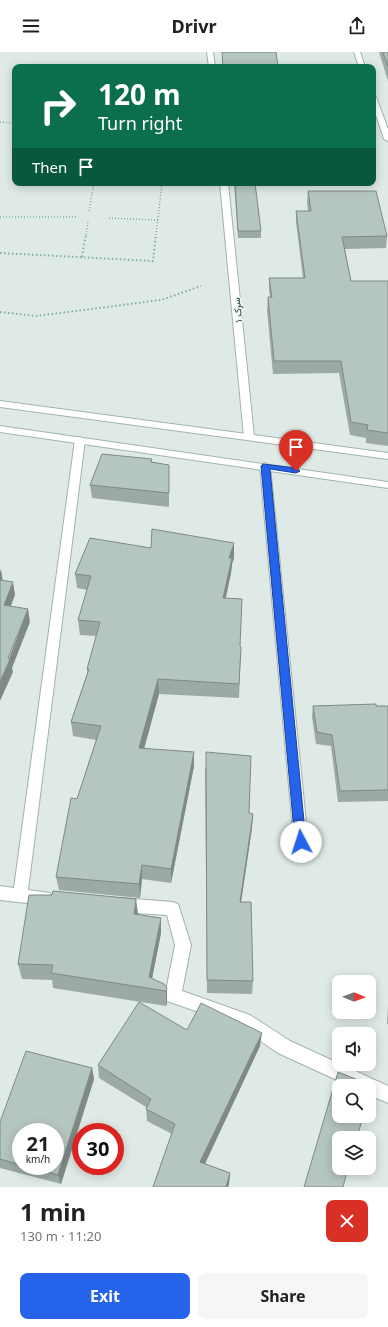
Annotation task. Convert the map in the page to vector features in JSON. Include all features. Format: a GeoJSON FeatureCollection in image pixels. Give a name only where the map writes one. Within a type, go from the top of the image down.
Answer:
{"type":"FeatureCollection","features":[{"type":"Feature","properties":{"kind":"street"},"geometry":{"type":"LineString","coordinates":[[210,52],[212,64]]}},
{"type":"Feature","properties":{"kind":"street"},"geometry":{"type":"LineString","coordinates":[[357,52],[361,64]]}},
{"type":"Feature","properties":{"kind":"street"},"geometry":{"type":"LineString","coordinates":[[376,105],[388,139]]}},
{"type":"Feature","properties":{"kind":"street","name":"سرک ۱"},"geometry":{"type":"LineString","coordinates":[[224,186],[250,437]]}},
{"type":"Feature","properties":{"kind":"street"},"geometry":{"type":"LineString","coordinates":[[0,404],[388,456]]}},
{"type":"Feature","properties":{"kind":"street"},"geometry":{"type":"LineString","coordinates":[[0,429],[265,466],[388,485]]}},
{"type":"Feature","properties":{"kind":"street"},"geometry":{"type":"LineString","coordinates":[[20,895],[80,440]]}},
{"type":"Feature","properties":{"kind":"street"},"geometry":{"type":"LineString","coordinates":[[265,466],[301,842]]}},
{"type":"Feature","properties":{"kind":"street"},"geometry":{"type":"LineString","coordinates":[[0,893],[58,899]]}},
{"type":"Feature","properties":{"kind":"street"},"geometry":{"type":"LineString","coordinates":[[104,903],[173,909],[183,945],[173,996],[244,1020],[284,1047],[354,1079]]}},
{"type":"Feature","properties":{"kind":"street"},"geometry":{"type":"LineString","coordinates":[[376,1089],[388,1095]]}},
{"type":"Feature","properties":{"kind":"path"},"geometry":{"type":"LineString","coordinates":[[0,122],[12,123]]}},
{"type":"Feature","properties":{"kind":"path"},"geometry":{"type":"LineString","coordinates":[[89,211],[93,186]]}},
{"type":"Feature","properties":{"kind":"path"},"geometry":{"type":"LineString","coordinates":[[0,253],[153,261],[162,186]]}},
{"type":"Feature","properties":{"kind":"path"},"geometry":{"type":"LineString","coordinates":[[0,217],[77,218]]}},
{"type":"Feature","properties":{"kind":"path"},"geometry":{"type":"LineString","coordinates":[[109,218],[158,220]]}},
{"type":"Feature","properties":{"kind":"path"},"geometry":{"type":"LineString","coordinates":[[82,257],[88,222]]}},
{"type":"Feature","properties":{"kind":"path"},"geometry":{"type":"LineString","coordinates":[[0,312],[36,316],[161,300],[201,286]]}},
{"type":"Feature","properties":{"kind":"building"},"geometry":{"type":"Polygon","coordinates":[[[222,52],[276,52],[278,64],[223,64],[222,52]]]}},
{"type":"Feature","properties":{"kind":"building"},"geometry":{"type":"Polygon","coordinates":[[[383,52],[388,52],[388,67],[383,52]]]}},
{"type":"Feature","properties":{"kind":"building"},"geometry":{"type":"Polygon","coordinates":[[[235,186],[255,186],[261,231],[238,231],[235,186]]]}},
{"type":"Feature","properties":{"kind":"building"},"geometry":{"type":"Polygon","coordinates":[[[308,191],[376,191],[387,236],[342,237],[351,281],[388,281],[388,433],[367,430],[368,425],[351,422],[341,361],[274,361],[268,297],[272,297],[269,278],[305,278],[296,211],[311,211],[308,191]]]}},
{"type":"Feature","properties":{"kind":"building"},"geometry":{"type":"Polygon","coordinates":[[[102,454],[152,459],[151,462],[169,465],[169,493],[90,485],[102,454]]]}},
{"type":"Feature","properties":{"kind":"building"},"geometry":{"type":"Polygon","coordinates":[[[152,529],[234,543],[229,558],[232,558],[223,598],[242,599],[239,684],[158,679],[139,748],[194,752],[171,869],[142,865],[139,884],[56,877],[71,798],[77,799],[101,726],[71,722],[89,669],[87,669],[100,622],[78,620],[91,576],[75,574],[90,538],[151,548],[152,529]]]}},
{"type":"Feature","properties":{"kind":"building"},"geometry":{"type":"Polygon","coordinates":[[[0,580],[13,582],[4,605],[28,609],[0,682],[0,580]]]}},
{"type":"Feature","properties":{"kind":"building"},"geometry":{"type":"Polygon","coordinates":[[[376,704],[376,706],[388,706],[388,790],[340,791],[332,735],[317,732],[313,706],[376,704]]]}},
{"type":"Feature","properties":{"kind":"building"},"geometry":{"type":"Polygon","coordinates":[[[206,752],[251,756],[249,813],[253,814],[240,902],[251,902],[253,981],[207,980],[206,752]]]}},
{"type":"Feature","properties":{"kind":"building"},"geometry":{"type":"Polygon","coordinates":[[[53,891],[136,899],[134,914],[161,918],[149,977],[164,984],[167,988],[166,991],[51,973],[53,965],[18,964],[29,895],[52,895],[53,891]]]}},
{"type":"Feature","properties":{"kind":"building"},"geometry":{"type":"Polygon","coordinates":[[[139,1002],[187,1030],[201,1003],[262,1033],[200,1162],[230,1173],[226,1187],[153,1187],[175,1124],[146,1109],[151,1099],[98,1065],[139,1002]]]}},
{"type":"Feature","properties":{"kind":"building"},"geometry":{"type":"Polygon","coordinates":[[[26,1051],[92,1068],[75,1123],[72,1123],[72,1131],[64,1156],[64,1123],[12,1123],[12,1162],[0,1159],[0,1122],[26,1051]]]}},
{"type":"Feature","properties":{"kind":"building"},"geometry":{"type":"Polygon","coordinates":[[[338,1072],[356,1079],[336,1079],[338,1072]]]}},
{"type":"Feature","properties":{"kind":"building"},"geometry":{"type":"Polygon","coordinates":[[[332,1092],[332,1123],[361,1123],[359,1131],[332,1131],[332,1175],[346,1175],[343,1187],[304,1187],[332,1092]]]}},
{"type":"Feature","properties":{"kind":"route"},"geometry":{"type":"LineString","coordinates":[[296,471],[265,466],[301,842]]}}]}
